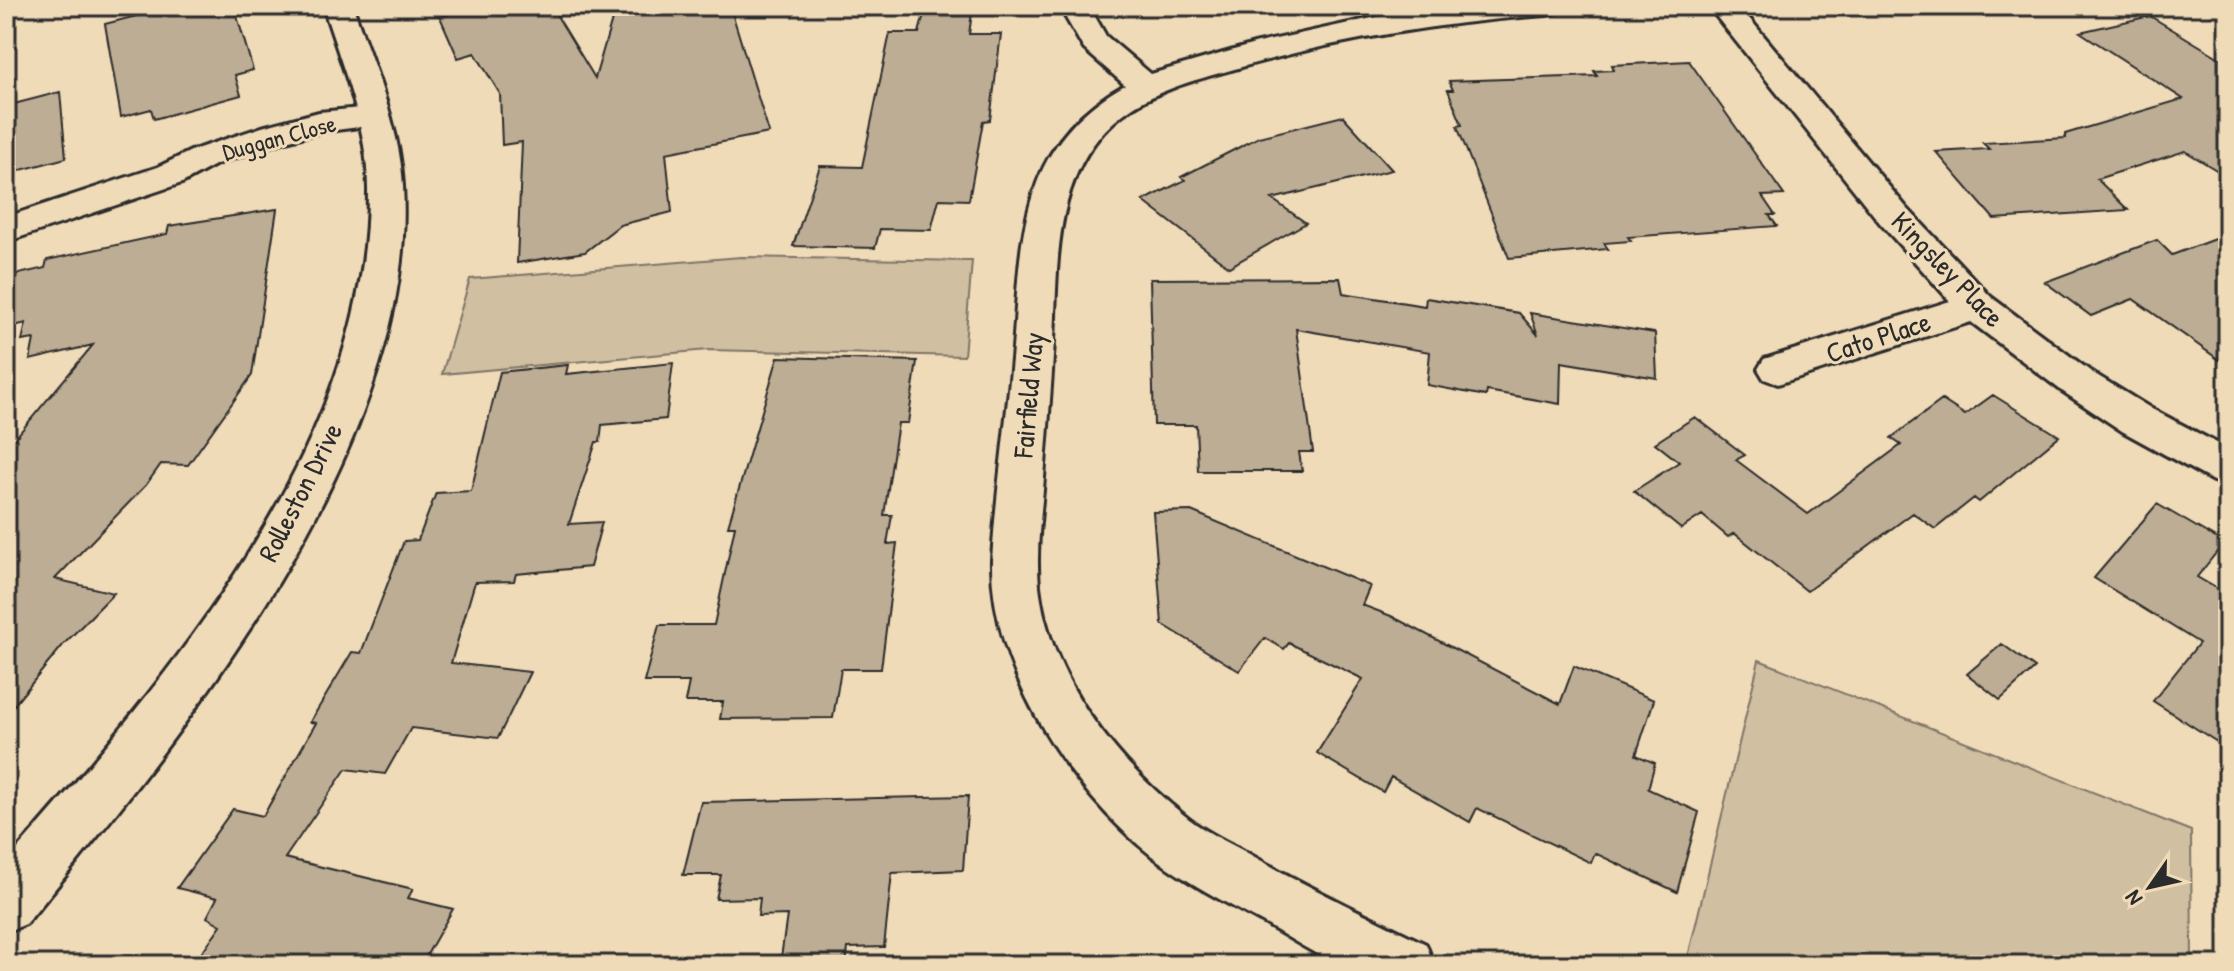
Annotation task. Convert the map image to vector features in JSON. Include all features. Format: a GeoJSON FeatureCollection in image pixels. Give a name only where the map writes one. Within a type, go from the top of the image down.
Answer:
{"type":"FeatureCollection","features":[{"type":"Feature","properties":{"kind":"street","name":"Rolleston Drive"},"geometry":{"type":"LineString","coordinates":[[6,904],[140,745],[208,654],[295,511],[359,366],[379,290],[384,256],[386,187],[371,117],[338,6]]}},
{"type":"Feature","properties":{"kind":"street"},"geometry":{"type":"LineString","coordinates":[[1074,6],[1081,29],[1147,87]]}},
{"type":"Feature","properties":{"kind":"street","name":"Fairfield Way"},"geometry":{"type":"LineString","coordinates":[[1405,965],[1249,885],[1172,838],[1115,783],[1075,733],[1033,660],[1016,594],[1017,527],[1036,293],[1051,184],[1063,158],[1080,136],[1110,109],[1147,87],[1194,70],[1309,39],[1417,20],[1546,6]]}},
{"type":"Feature","properties":{"kind":"street","name":"Kingsley Place"},"geometry":{"type":"LineString","coordinates":[[1723,6],[1893,215],[1977,306],[2076,381],[2137,420],[2228,469]]}},
{"type":"Feature","properties":{"kind":"street","name":"Duggan Close"},"geometry":{"type":"LineString","coordinates":[[6,230],[170,175],[210,174],[326,144],[371,117]]}},
{"type":"Feature","properties":{"kind":"street","name":"Cato Place"},"geometry":{"type":"LineString","coordinates":[[1778,369],[1977,306]]}},
{"type":"Feature","properties":{"kind":"shaded area"},"geometry":{"type":"Polygon","coordinates":[[[741,257],[972,261],[964,356],[708,350],[442,374],[470,279],[741,257]]]}},
{"type":"Feature","properties":{"kind":"shaded area"},"geometry":{"type":"Polygon","coordinates":[[[1759,660],[2191,831],[2192,965],[1686,965],[1759,660]]]}},
{"type":"Feature","properties":{"kind":"building"},"geometry":{"type":"Polygon","coordinates":[[[175,6],[234,6],[253,70],[235,75],[241,95],[154,119],[151,109],[121,117],[105,24],[175,6]]]}},
{"type":"Feature","properties":{"kind":"building"},"geometry":{"type":"Polygon","coordinates":[[[480,6],[551,6],[595,78],[616,6],[730,6],[769,133],[666,153],[672,212],[620,225],[585,252],[517,263],[522,142],[502,145],[500,94],[475,53],[458,58],[440,17],[480,6]]]}},
{"type":"Feature","properties":{"kind":"building"},"geometry":{"type":"Polygon","coordinates":[[[926,6],[973,6],[969,34],[1001,34],[990,120],[983,121],[969,200],[939,199],[931,230],[880,229],[875,248],[793,246],[820,166],[862,167],[890,33],[919,33],[926,6]]]}},
{"type":"Feature","properties":{"kind":"building"},"geometry":{"type":"Polygon","coordinates":[[[2150,16],[2228,63],[2228,177],[2185,151],[2097,179],[2128,210],[1994,219],[1936,152],[1989,149],[1983,143],[2066,138],[2065,134],[2183,99],[2080,32],[2150,16]]]}},
{"type":"Feature","properties":{"kind":"building"},"geometry":{"type":"Polygon","coordinates":[[[1689,61],[1784,195],[1762,196],[1775,215],[1769,215],[1777,226],[1628,237],[1631,241],[1604,243],[1608,249],[1509,258],[1457,126],[1462,125],[1448,90],[1453,90],[1449,81],[1597,76],[1594,71],[1614,70],[1612,65],[1689,61]]]}},
{"type":"Feature","properties":{"kind":"building"},"geometry":{"type":"Polygon","coordinates":[[[60,92],[66,158],[6,174],[6,106],[60,92]]]}},
{"type":"Feature","properties":{"kind":"building"},"geometry":{"type":"Polygon","coordinates":[[[1343,116],[1392,170],[1272,199],[1306,223],[1229,267],[1143,201],[1185,180],[1181,177],[1259,137],[1343,116]]]}},
{"type":"Feature","properties":{"kind":"building"},"geometry":{"type":"Polygon","coordinates":[[[277,209],[252,375],[188,465],[161,464],[146,485],[55,579],[114,593],[63,645],[6,715],[6,449],[93,345],[30,360],[34,339],[22,341],[26,323],[6,328],[6,277],[45,268],[47,260],[167,234],[169,226],[277,209]]]}},
{"type":"Feature","properties":{"kind":"building"},"geometry":{"type":"Polygon","coordinates":[[[2228,234],[2228,366],[2133,299],[2091,316],[2045,282],[2157,240],[2172,255],[2228,234]]]}},
{"type":"Feature","properties":{"kind":"building"},"geometry":{"type":"Polygon","coordinates":[[[1340,278],[1343,293],[1425,306],[1426,298],[1519,313],[1538,335],[1530,313],[1655,333],[1657,378],[1561,362],[1560,404],[1487,391],[1486,396],[1427,385],[1430,352],[1296,329],[1313,452],[1299,452],[1302,471],[1198,471],[1196,425],[1154,425],[1150,279],[1340,278]]]}},
{"type":"Feature","properties":{"kind":"building"},"geometry":{"type":"Polygon","coordinates":[[[778,357],[917,361],[908,423],[898,423],[884,515],[892,515],[887,544],[897,543],[881,669],[841,669],[833,718],[720,719],[723,702],[685,702],[689,682],[644,682],[659,625],[714,625],[735,526],[728,526],[778,357]]]}},
{"type":"Feature","properties":{"kind":"building"},"geometry":{"type":"Polygon","coordinates":[[[673,363],[666,419],[602,425],[600,442],[596,442],[569,524],[602,522],[590,567],[516,574],[514,581],[475,582],[451,663],[530,672],[498,738],[411,728],[385,774],[346,769],[285,858],[413,889],[408,898],[453,909],[421,965],[193,965],[221,925],[207,917],[217,898],[177,888],[233,809],[263,816],[316,723],[310,722],[352,652],[361,653],[404,541],[418,540],[436,493],[471,491],[500,372],[568,365],[566,374],[673,363]]]}},
{"type":"Feature","properties":{"kind":"building"},"geometry":{"type":"Polygon","coordinates":[[[1993,395],[2059,436],[1979,502],[1974,498],[1935,529],[1913,513],[1807,591],[1734,533],[1728,537],[1702,515],[1681,529],[1634,491],[1679,462],[1655,443],[1695,417],[1745,455],[1736,460],[1808,514],[1901,445],[1891,438],[1942,400],[1965,415],[1993,395]]]}},
{"type":"Feature","properties":{"kind":"building"},"geometry":{"type":"Polygon","coordinates":[[[2157,504],[2224,543],[2197,577],[2228,595],[2228,749],[2153,701],[2199,643],[2094,578],[2157,504]]]}},
{"type":"Feature","properties":{"kind":"building"},"geometry":{"type":"Polygon","coordinates":[[[1191,511],[1370,586],[1362,605],[1391,616],[1560,704],[1574,666],[1654,700],[1636,755],[1655,763],[1648,789],[1699,812],[1677,892],[1595,853],[1591,863],[1477,808],[1470,822],[1391,777],[1383,792],[1317,753],[1363,679],[1289,643],[1284,649],[1265,638],[1239,671],[1162,624],[1153,512],[1191,511]]]}},
{"type":"Feature","properties":{"kind":"building"},"geometry":{"type":"Polygon","coordinates":[[[2002,644],[2035,668],[2000,700],[1967,674],[2002,644]]]}},
{"type":"Feature","properties":{"kind":"building"},"geometry":{"type":"Polygon","coordinates":[[[968,796],[963,870],[892,873],[884,947],[848,948],[846,965],[780,965],[787,915],[758,916],[760,898],[716,899],[721,875],[683,875],[701,802],[968,796]]]}}]}
